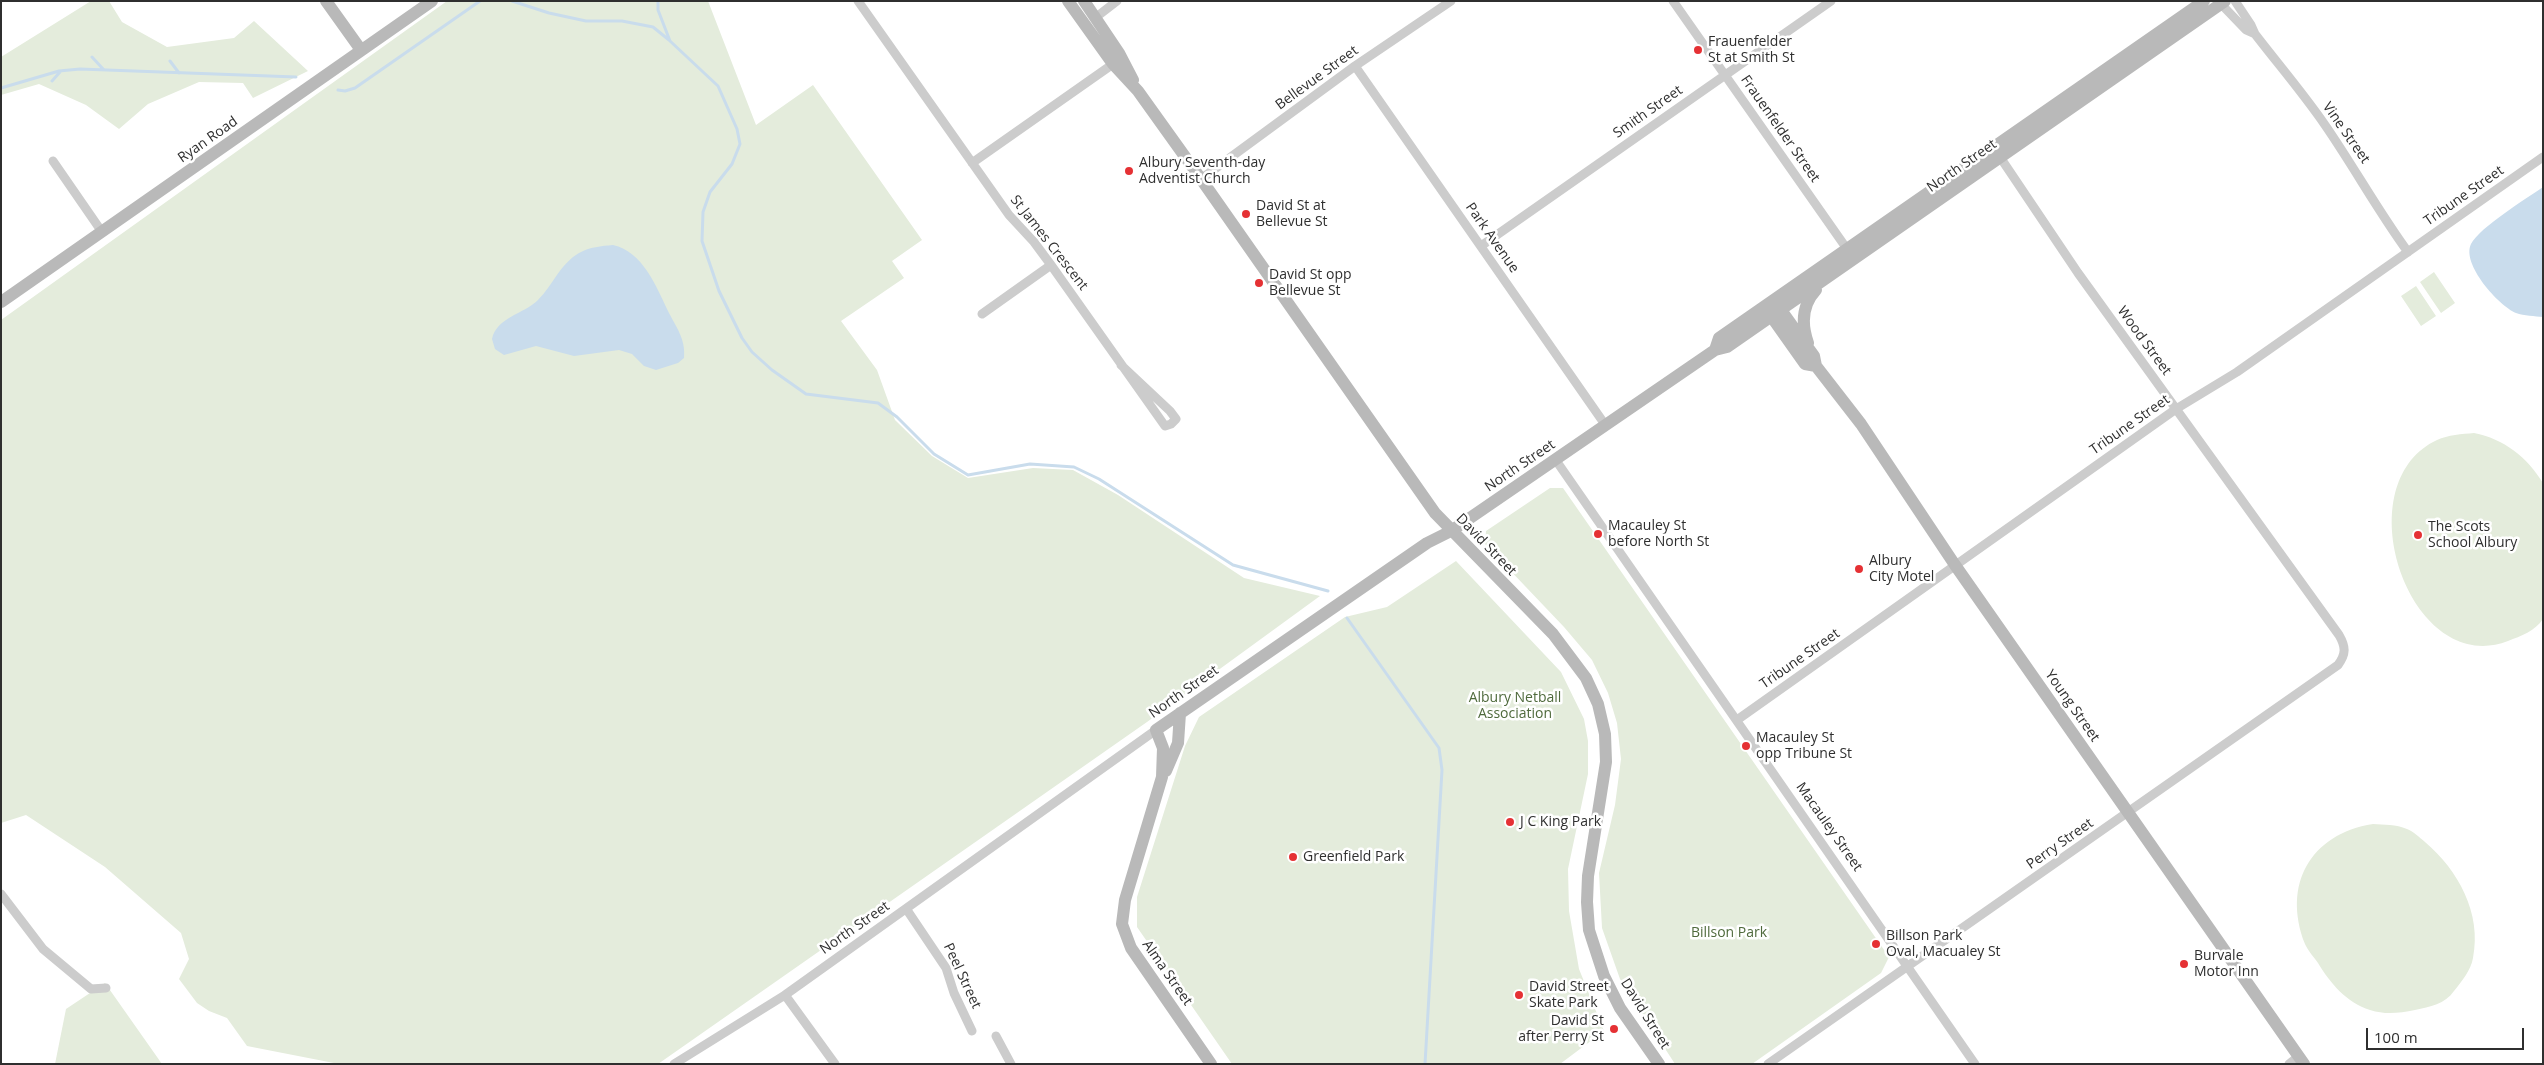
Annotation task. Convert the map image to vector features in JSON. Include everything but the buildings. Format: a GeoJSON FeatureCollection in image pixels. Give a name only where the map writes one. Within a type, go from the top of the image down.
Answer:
{"type":"FeatureCollection","features":[{"type":"Feature","properties":{"kind":"main road"},"geometry":{"type":"LineString","coordinates":[[326,1],[361,50]]}},
{"type":"Feature","properties":{"kind":"main road","name":"Ryan Road"},"geometry":{"type":"LineString","coordinates":[[1,302],[432,1]]}},
{"type":"Feature","properties":{"kind":"main road","name":"David Street"},"geometry":{"type":"LineString","coordinates":[[1068,1],[1112,64],[1138,91],[1435,513],[1563,646],[1586,678],[1598,704],[1605,734],[1606,762],[1588,876],[1589,930],[1604,976],[1620,1008],[1659,1064]]}},
{"type":"Feature","properties":{"kind":"main road","name":"David Street"},"geometry":{"type":"LineString","coordinates":[[1084,1],[1119,53],[1138,91]]}},
{"type":"Feature","properties":{"kind":"main road"},"geometry":{"type":"LineString","coordinates":[[2146,40],[2170,20],[2186,1]]}},
{"type":"Feature","properties":{"kind":"main road","name":"North Street"},"geometry":{"type":"LineString","coordinates":[[1156,730],[1427,543],[1451,531],[1715,350],[1727,347],[1847,249],[2204,1]]}},
{"type":"Feature","properties":{"kind":"main road","name":"North Street"},"geometry":{"type":"LineString","coordinates":[[1774,310],[1828,277],[2222,2]]}},
{"type":"Feature","properties":{"kind":"main road"},"geometry":{"type":"LineString","coordinates":[[1815,361],[1804,331],[1803,316],[1811,296],[1828,277]]}},
{"type":"Feature","properties":{"kind":"main road","name":"Young Street"},"geometry":{"type":"LineString","coordinates":[[1774,310],[1815,361],[1861,424],[1955,565],[2128,812],[2297,1061]]}},
{"type":"Feature","properties":{"kind":"main road","name":"Alma Street"},"geometry":{"type":"LineString","coordinates":[[1180,713],[1178,743],[1162,777],[1125,900],[1122,924],[1131,948],[1211,1064]]}},
{"type":"Feature","properties":{"kind":"main road","name":"Alma Street"},"geometry":{"type":"LineString","coordinates":[[1156,730],[1163,748],[1162,777]]}},
{"type":"Feature","properties":{"kind":"street","name":"St James Crescent"},"geometry":{"type":"LineString","coordinates":[[858,1],[1009,215],[1034,242],[1051,265],[1164,426],[1171,424],[1176,419],[1121,364]]}},
{"type":"Feature","properties":{"kind":"street"},"geometry":{"type":"LineString","coordinates":[[1095,18],[1117,1]]}},
{"type":"Feature","properties":{"kind":"street","name":"Bellevue Street"},"geometry":{"type":"LineString","coordinates":[[1201,179],[1355,66],[1451,1]]}},
{"type":"Feature","properties":{"kind":"street","name":"Frauenfelder Street"},"geometry":{"type":"LineString","coordinates":[[1673,1],[1847,249]]}},
{"type":"Feature","properties":{"kind":"street","name":"Smith Street"},"geometry":{"type":"LineString","coordinates":[[1481,246],[1831,1]]}},
{"type":"Feature","properties":{"kind":"street","name":"Vine Street"},"geometry":{"type":"LineString","coordinates":[[2235,1],[2255,34],[2324,123],[2364,183],[2382,218],[2408,252]]}},
{"type":"Feature","properties":{"kind":"street","name":"Vine Street"},"geometry":{"type":"LineString","coordinates":[[2222,2],[2246,30],[2255,34]]}},
{"type":"Feature","properties":{"kind":"street"},"geometry":{"type":"LineString","coordinates":[[972,163],[1112,64]]}},
{"type":"Feature","properties":{"kind":"street","name":"Park Avenue"},"geometry":{"type":"LineString","coordinates":[[1355,66],[1606,426]]}},
{"type":"Feature","properties":{"kind":"street","name":"Wood Street"},"geometry":{"type":"LineString","coordinates":[[2000,157],[2078,273],[2339,635]]}},
{"type":"Feature","properties":{"kind":"street","name":"Tribune Street"},"geometry":{"type":"LineString","coordinates":[[1737,720],[2176,409],[2237,372],[2543,157]]}},
{"type":"Feature","properties":{"kind":"street"},"geometry":{"type":"LineString","coordinates":[[53,161],[102,232]]}},
{"type":"Feature","properties":{"kind":"street"},"geometry":{"type":"LineString","coordinates":[[982,314],[1051,265]]}},
{"type":"Feature","properties":{"kind":"street","name":"Macauley Street"},"geometry":{"type":"LineString","coordinates":[[1555,459],[1975,1064]]}},
{"type":"Feature","properties":{"kind":"street","name":"Perry Street"},"geometry":{"type":"LineString","coordinates":[[1768,1064],[2338,665],[2343,659],[2345,645],[2339,635]]}},
{"type":"Feature","properties":{"kind":"street","name":"North Street"},"geometry":{"type":"LineString","coordinates":[[674,1064],[785,994],[907,910],[1156,730]]}},
{"type":"Feature","properties":{"kind":"street"},"geometry":{"type":"LineString","coordinates":[[1,894],[43,949],[91,989],[106,988]]}},
{"type":"Feature","properties":{"kind":"street","name":"Peel Street"},"geometry":{"type":"LineString","coordinates":[[907,910],[946,968],[954,993],[972,1031]]}},
{"type":"Feature","properties":{"kind":"street"},"geometry":{"type":"LineString","coordinates":[[785,994],[835,1064]]}},
{"type":"Feature","properties":{"kind":"street"},"geometry":{"type":"LineString","coordinates":[[996,1036],[1012,1064]]}},
{"type":"Feature","properties":{"kind":"green space"},"geometry":{"type":"Polygon","coordinates":[[[91,1],[109,1],[122,22],[167,47],[234,38],[254,21],[308,71],[253,98],[243,83],[199,82],[148,104],[119,129],[86,105],[39,84],[1,95],[1,57],[91,1]]]}},
{"type":"Feature","properties":{"kind":"green space"},"geometry":{"type":"Polygon","coordinates":[[[447,1],[708,1],[756,125],[813,85],[922,240],[892,261],[904,278],[841,321],[877,370],[895,420],[932,456],[968,478],[1033,468],[1073,470],[1118,495],[1244,578],[1320,596],[1147,722],[658,1064],[339,1064],[247,1046],[227,1018],[209,1011],[197,1003],[179,979],[189,959],[181,933],[105,867],[26,815],[1,823],[1,320],[447,1]]]}},
{"type":"Feature","properties":{"kind":"green space"},"geometry":{"type":"Polygon","coordinates":[[[2434,272],[2455,303],[2441,313],[2420,282],[2434,272]]]}},
{"type":"Feature","properties":{"kind":"green space"},"geometry":{"type":"Polygon","coordinates":[[[2416,286],[2436,316],[2421,326],[2401,296],[2416,286]]]}},
{"type":"Feature","properties":{"kind":"green space"},"geometry":{"type":"Polygon","coordinates":[[[2474,433],[2495,440],[2514,451],[2530,465],[2543,483],[2543,619],[2532,630],[2508,641],[2473,645],[2442,632],[2418,606],[2400,571],[2392,533],[2395,495],[2409,463],[2437,440],[2450,436],[2474,433]]]}},
{"type":"Feature","properties":{"kind":"green space","name":"Billson Park"},"geometry":{"type":"Polygon","coordinates":[[[1550,488],[1563,488],[1889,957],[1881,973],[1752,1064],[1675,1064],[1620,979],[1602,928],[1599,873],[1615,805],[1621,759],[1617,723],[1608,693],[1592,660],[1564,627],[1485,544],[1486,531],[1550,488]]]}},
{"type":"Feature","properties":{"kind":"green space","name":"Albury Netball Association"},"geometry":{"type":"Polygon","coordinates":[[[1456,561],[1561,672],[1584,719],[1588,741],[1588,774],[1568,869],[1569,911],[1579,969],[1604,1031],[1560,1064],[1232,1064],[1137,927],[1137,897],[1185,746],[1199,717],[1345,617],[1387,607],[1456,561]]]}},
{"type":"Feature","properties":{"kind":"green space"},"geometry":{"type":"Polygon","coordinates":[[[2373,824],[2403,827],[2412,831],[2425,842],[2437,853],[2457,879],[2470,909],[2475,941],[2470,967],[2450,995],[2442,1002],[2432,1006],[2392,1013],[2376,1012],[2362,1007],[2354,1003],[2334,985],[2305,944],[2299,922],[2297,902],[2300,883],[2307,866],[2318,851],[2333,839],[2351,830],[2373,824]]]}},
{"type":"Feature","properties":{"kind":"green space"},"geometry":{"type":"Polygon","coordinates":[[[105,983],[162,1064],[55,1064],[66,1009],[105,983]]]}},
{"type":"Feature","properties":{"kind":"water"},"geometry":{"type":"Polygon","coordinates":[[[2543,187],[2543,317],[2516,313],[2500,302],[2476,273],[2469,252],[2471,244],[2476,237],[2504,214],[2543,187]]]}},
{"type":"Feature","properties":{"kind":"water"},"geometry":{"type":"Polygon","coordinates":[[[613,245],[633,255],[647,271],[680,333],[684,358],[678,363],[656,370],[644,366],[632,354],[619,350],[574,356],[536,346],[504,355],[495,349],[492,339],[499,326],[538,300],[572,258],[587,249],[613,245]]]}},
{"type":"Feature","properties":{"kind":"waterway"},"geometry":{"type":"LineString","coordinates":[[338,90],[345,91],[355,88],[480,1]]}},
{"type":"Feature","properties":{"kind":"waterway"},"geometry":{"type":"LineString","coordinates":[[512,1],[549,13],[586,21],[622,21],[653,27],[669,40]]}},
{"type":"Feature","properties":{"kind":"waterway"},"geometry":{"type":"LineString","coordinates":[[658,1],[658,10],[670,41],[718,86],[737,129],[740,144],[732,164],[710,192],[703,212],[702,241],[719,291],[742,338],[752,352],[772,370],[806,394],[878,403],[897,417],[934,454],[968,475],[1030,464],[1074,467],[1099,479],[1233,565],[1328,591]]}},
{"type":"Feature","properties":{"kind":"waterway"},"geometry":{"type":"LineString","coordinates":[[92,57],[104,70]]}},
{"type":"Feature","properties":{"kind":"waterway"},"geometry":{"type":"LineString","coordinates":[[170,61],[179,73]]}},
{"type":"Feature","properties":{"kind":"waterway"},"geometry":{"type":"LineString","coordinates":[[1,88],[59,71],[80,69],[296,77]]}},
{"type":"Feature","properties":{"kind":"waterway"},"geometry":{"type":"LineString","coordinates":[[52,81],[60,72]]}},
{"type":"Feature","properties":{"kind":"waterway"},"geometry":{"type":"LineString","coordinates":[[1347,618],[1439,748],[1442,770],[1425,1064]]}},
{"type":"Feature","properties":{"kind":"place","name":"Frauenfelder St at Smith St"},"geometry":{"type":"Point","coordinates":[1698,50]}},
{"type":"Feature","properties":{"kind":"place","name":"Albury Seventh-day Adventist Church"},"geometry":{"type":"Point","coordinates":[1129,171]}},
{"type":"Feature","properties":{"kind":"place","name":"David St at Bellevue St"},"geometry":{"type":"Point","coordinates":[1246,214]}},
{"type":"Feature","properties":{"kind":"place","name":"David St opp Bellevue St"},"geometry":{"type":"Point","coordinates":[1259,283]}},
{"type":"Feature","properties":{"kind":"place","name":"Macauley St before North St"},"geometry":{"type":"Point","coordinates":[1598,534]}},
{"type":"Feature","properties":{"kind":"place","name":"The Scots School Albury"},"geometry":{"type":"Point","coordinates":[2418,535]}},
{"type":"Feature","properties":{"kind":"place","name":"Albury City Motel"},"geometry":{"type":"Point","coordinates":[1859,569]}},
{"type":"Feature","properties":{"kind":"place","name":"Macauley St opp Tribune St"},"geometry":{"type":"Point","coordinates":[1746,746]}},
{"type":"Feature","properties":{"kind":"place","name":"J C King Park"},"geometry":{"type":"Point","coordinates":[1510,822]}},
{"type":"Feature","properties":{"kind":"place","name":"Greenfield Park"},"geometry":{"type":"Point","coordinates":[1293,857]}},
{"type":"Feature","properties":{"kind":"place","name":"Billson Park Oval, Macualey St"},"geometry":{"type":"Point","coordinates":[1876,944]}},
{"type":"Feature","properties":{"kind":"place","name":"Burvale Motor Inn"},"geometry":{"type":"Point","coordinates":[2184,964]}},
{"type":"Feature","properties":{"kind":"place","name":"David Street Skate Park"},"geometry":{"type":"Point","coordinates":[1519,995]}},
{"type":"Feature","properties":{"kind":"place","name":"David St after Perry St"},"geometry":{"type":"Point","coordinates":[1614,1029]}}]}
